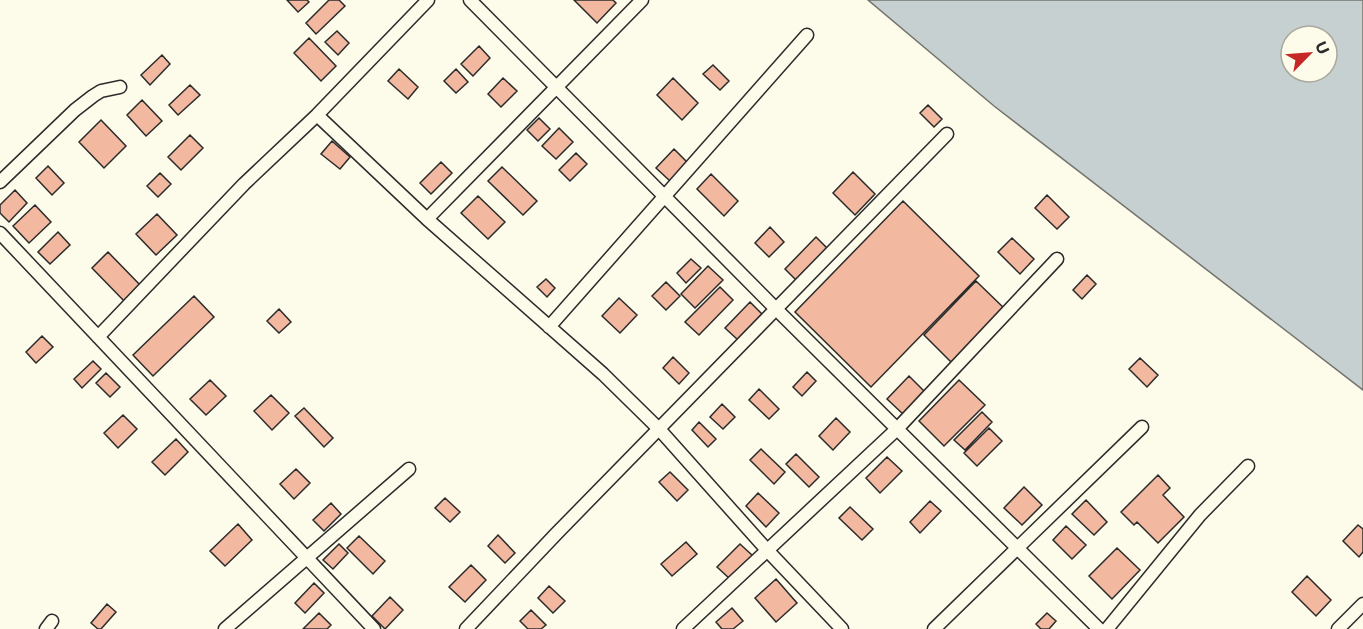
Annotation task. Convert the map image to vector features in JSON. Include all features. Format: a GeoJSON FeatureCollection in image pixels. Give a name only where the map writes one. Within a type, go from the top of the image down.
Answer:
{"type":"FeatureCollection","features":[{"type":"Feature","properties":{"kind":"street"},"geometry":{"type":"LineString","coordinates":[[98,337],[244,184],[317,115],[428,0]]}},
{"type":"Feature","properties":{"kind":"street"},"geometry":{"type":"LineString","coordinates":[[470,0],[776,309],[1099,629]]}},
{"type":"Feature","properties":{"kind":"street"},"geometry":{"type":"LineString","coordinates":[[427,219],[642,0]]}},
{"type":"Feature","properties":{"kind":"street"},"geometry":{"type":"LineString","coordinates":[[549,327],[807,36]]}},
{"type":"Feature","properties":{"kind":"street"},"geometry":{"type":"LineString","coordinates":[[0,182],[75,110],[101,91],[120,87]]}},
{"type":"Feature","properties":{"kind":"street"},"geometry":{"type":"LineString","coordinates":[[317,115],[427,219],[603,374],[659,429],[767,550],[842,629]]}},
{"type":"Feature","properties":{"kind":"street"},"geometry":{"type":"LineString","coordinates":[[466,629],[947,134]]}},
{"type":"Feature","properties":{"kind":"street"},"geometry":{"type":"LineString","coordinates":[[0,233],[374,629]]}},
{"type":"Feature","properties":{"kind":"street"},"geometry":{"type":"LineString","coordinates":[[683,629],[897,429],[1057,259]]}},
{"type":"Feature","properties":{"kind":"street"},"geometry":{"type":"LineString","coordinates":[[934,629],[1142,427]]}},
{"type":"Feature","properties":{"kind":"street"},"geometry":{"type":"LineString","coordinates":[[1107,629],[1200,515],[1248,466]]}},
{"type":"Feature","properties":{"kind":"street"},"geometry":{"type":"LineString","coordinates":[[225,629],[409,469]]}},
{"type":"Feature","properties":{"kind":"street"},"geometry":{"type":"LineString","coordinates":[[1338,629],[1363,603]]}},
{"type":"Feature","properties":{"kind":"shaded area"},"geometry":{"type":"Polygon","coordinates":[[[868,0],[1363,0],[1363,390],[994,106],[868,0]]]}},
{"type":"Feature","properties":{"kind":"building"},"geometry":{"type":"Polygon","coordinates":[[[287,0],[307,0],[309,2],[298,12],[287,0]]]}},
{"type":"Feature","properties":{"kind":"building"},"geometry":{"type":"Polygon","coordinates":[[[329,0],[339,0],[345,6],[316,34],[306,23],[329,0]]]}},
{"type":"Feature","properties":{"kind":"building"},"geometry":{"type":"Polygon","coordinates":[[[574,0],[613,0],[616,3],[597,23],[574,0]]]}},
{"type":"Feature","properties":{"kind":"building"},"geometry":{"type":"Polygon","coordinates":[[[337,31],[349,43],[338,55],[325,42],[337,31]]]}},
{"type":"Feature","properties":{"kind":"building"},"geometry":{"type":"Polygon","coordinates":[[[309,38],[336,66],[321,81],[294,53],[309,38]]]}},
{"type":"Feature","properties":{"kind":"building"},"geometry":{"type":"Polygon","coordinates":[[[479,46],[490,58],[473,76],[461,64],[479,46]]]}},
{"type":"Feature","properties":{"kind":"building"},"geometry":{"type":"Polygon","coordinates":[[[162,55],[170,64],[150,85],[141,75],[162,55]]]}},
{"type":"Feature","properties":{"kind":"building"},"geometry":{"type":"Polygon","coordinates":[[[713,65],[729,81],[720,90],[703,74],[713,65]]]}},
{"type":"Feature","properties":{"kind":"building"},"geometry":{"type":"Polygon","coordinates":[[[399,69],[418,87],[408,99],[388,81],[399,69]]]}},
{"type":"Feature","properties":{"kind":"building"},"geometry":{"type":"Polygon","coordinates":[[[456,69],[468,82],[456,93],[444,81],[456,69]]]}},
{"type":"Feature","properties":{"kind":"building"},"geometry":{"type":"Polygon","coordinates":[[[503,78],[517,91],[501,107],[488,94],[503,78]]]}},
{"type":"Feature","properties":{"kind":"building"},"geometry":{"type":"Polygon","coordinates":[[[673,78],[698,103],[682,120],[657,95],[673,78]]]}},
{"type":"Feature","properties":{"kind":"building"},"geometry":{"type":"Polygon","coordinates":[[[190,85],[200,95],[178,115],[169,105],[190,85]]]}},
{"type":"Feature","properties":{"kind":"building"},"geometry":{"type":"Polygon","coordinates":[[[142,100],[162,121],[146,136],[127,115],[142,100]]]}},
{"type":"Feature","properties":{"kind":"building"},"geometry":{"type":"Polygon","coordinates":[[[928,105],[942,119],[934,127],[920,113],[928,105]]]}},
{"type":"Feature","properties":{"kind":"building"},"geometry":{"type":"Polygon","coordinates":[[[539,118],[550,129],[538,141],[527,130],[539,118]]]}},
{"type":"Feature","properties":{"kind":"building"},"geometry":{"type":"Polygon","coordinates":[[[101,120],[126,146],[104,168],[79,142],[101,120]]]}},
{"type":"Feature","properties":{"kind":"building"},"geometry":{"type":"Polygon","coordinates":[[[559,128],[573,142],[556,159],[542,146],[559,128]]]}},
{"type":"Feature","properties":{"kind":"building"},"geometry":{"type":"Polygon","coordinates":[[[190,135],[203,148],[181,170],[168,157],[190,135]]]}},
{"type":"Feature","properties":{"kind":"building"},"geometry":{"type":"Polygon","coordinates":[[[332,141],[350,157],[340,169],[321,154],[332,141]]]}},
{"type":"Feature","properties":{"kind":"building"},"geometry":{"type":"Polygon","coordinates":[[[674,149],[688,163],[670,181],[656,168],[674,149]]]}},
{"type":"Feature","properties":{"kind":"building"},"geometry":{"type":"Polygon","coordinates":[[[576,153],[587,164],[570,181],[559,170],[576,153]]]}},
{"type":"Feature","properties":{"kind":"building"},"geometry":{"type":"Polygon","coordinates":[[[441,162],[452,173],[431,194],[420,183],[441,162]]]}},
{"type":"Feature","properties":{"kind":"building"},"geometry":{"type":"Polygon","coordinates":[[[48,166],[64,183],[52,195],[36,178],[48,166]]]}},
{"type":"Feature","properties":{"kind":"building"},"geometry":{"type":"Polygon","coordinates":[[[502,167],[537,201],[523,215],[488,181],[502,167]]]}},
{"type":"Feature","properties":{"kind":"building"},"geometry":{"type":"Polygon","coordinates":[[[853,172],[875,194],[855,215],[833,193],[853,172]]]}},
{"type":"Feature","properties":{"kind":"building"},"geometry":{"type":"Polygon","coordinates":[[[160,173],[171,184],[158,197],[147,186],[160,173]]]}},
{"type":"Feature","properties":{"kind":"building"},"geometry":{"type":"Polygon","coordinates":[[[711,174],[738,201],[724,216],[697,189],[711,174]]]}},
{"type":"Feature","properties":{"kind":"building"},"geometry":{"type":"Polygon","coordinates":[[[15,190],[27,203],[9,222],[0,213],[0,205],[15,190]]]}},
{"type":"Feature","properties":{"kind":"building"},"geometry":{"type":"Polygon","coordinates":[[[1047,195],[1069,217],[1057,229],[1035,208],[1047,195]]]}},
{"type":"Feature","properties":{"kind":"building"},"geometry":{"type":"Polygon","coordinates":[[[478,196],[505,222],[488,239],[461,213],[478,196]]]}},
{"type":"Feature","properties":{"kind":"building"},"geometry":{"type":"Polygon","coordinates":[[[903,201],[979,276],[871,387],[795,312],[903,201]]]}},
{"type":"Feature","properties":{"kind":"building"},"geometry":{"type":"Polygon","coordinates":[[[35,205],[51,222],[29,243],[13,226],[35,205]]]}},
{"type":"Feature","properties":{"kind":"building"},"geometry":{"type":"Polygon","coordinates":[[[157,214],[177,235],[156,255],[136,234],[157,214]]]}},
{"type":"Feature","properties":{"kind":"building"},"geometry":{"type":"Polygon","coordinates":[[[770,227],[784,242],[769,257],[755,243],[770,227]]]}},
{"type":"Feature","properties":{"kind":"building"},"geometry":{"type":"Polygon","coordinates":[[[58,232],[70,245],[50,264],[38,252],[58,232]]]}},
{"type":"Feature","properties":{"kind":"building"},"geometry":{"type":"Polygon","coordinates":[[[816,237],[829,250],[798,282],[785,269],[816,237]]]}},
{"type":"Feature","properties":{"kind":"building"},"geometry":{"type":"Polygon","coordinates":[[[1012,238],[1034,259],[1020,274],[998,252],[1012,238]]]}},
{"type":"Feature","properties":{"kind":"building"},"geometry":{"type":"Polygon","coordinates":[[[108,252],[142,287],[126,303],[92,268],[108,252]]]}},
{"type":"Feature","properties":{"kind":"building"},"geometry":{"type":"Polygon","coordinates":[[[691,259],[701,268],[686,283],[677,273],[691,259]]]}},
{"type":"Feature","properties":{"kind":"building"},"geometry":{"type":"Polygon","coordinates":[[[708,266],[723,280],[695,308],[681,294],[708,266]]]}},
{"type":"Feature","properties":{"kind":"building"},"geometry":{"type":"Polygon","coordinates":[[[1087,275],[1096,284],[1082,299],[1073,290],[1087,275]]]}},
{"type":"Feature","properties":{"kind":"building"},"geometry":{"type":"Polygon","coordinates":[[[546,279],[555,288],[547,297],[537,287],[546,279]]]}},
{"type":"Feature","properties":{"kind":"building"},"geometry":{"type":"Polygon","coordinates":[[[976,281],[1006,310],[953,364],[924,335],[976,281]]]}},
{"type":"Feature","properties":{"kind":"building"},"geometry":{"type":"Polygon","coordinates":[[[666,282],[680,296],[666,310],[652,296],[666,282]]]}},
{"type":"Feature","properties":{"kind":"building"},"geometry":{"type":"Polygon","coordinates":[[[720,287],[733,300],[699,335],[685,322],[720,287]]]}},
{"type":"Feature","properties":{"kind":"building"},"geometry":{"type":"Polygon","coordinates":[[[194,296],[214,317],[153,376],[133,355],[194,296]]]}},
{"type":"Feature","properties":{"kind":"building"},"geometry":{"type":"Polygon","coordinates":[[[619,298],[637,315],[620,333],[602,316],[619,298]]]}},
{"type":"Feature","properties":{"kind":"building"},"geometry":{"type":"Polygon","coordinates":[[[750,302],[762,314],[738,340],[725,328],[750,302]]]}},
{"type":"Feature","properties":{"kind":"building"},"geometry":{"type":"Polygon","coordinates":[[[279,309],[291,322],[279,333],[267,321],[279,309]]]}},
{"type":"Feature","properties":{"kind":"building"},"geometry":{"type":"Polygon","coordinates":[[[42,336],[53,347],[36,363],[26,352],[42,336]]]}},
{"type":"Feature","properties":{"kind":"building"},"geometry":{"type":"Polygon","coordinates":[[[673,357],[689,373],[679,384],[663,368],[673,357]]]}},
{"type":"Feature","properties":{"kind":"building"},"geometry":{"type":"Polygon","coordinates":[[[1140,358],[1158,375],[1147,387],[1129,369],[1140,358]]]}},
{"type":"Feature","properties":{"kind":"building"},"geometry":{"type":"Polygon","coordinates":[[[93,361],[101,369],[82,388],[74,379],[93,361]]]}},
{"type":"Feature","properties":{"kind":"building"},"geometry":{"type":"Polygon","coordinates":[[[807,372],[816,381],[802,396],[793,387],[807,372]]]}},
{"type":"Feature","properties":{"kind":"building"},"geometry":{"type":"Polygon","coordinates":[[[106,373],[120,387],[110,397],[96,383],[106,373]]]}},
{"type":"Feature","properties":{"kind":"building"},"geometry":{"type":"Polygon","coordinates":[[[909,376],[925,392],[904,415],[887,399],[909,376]]]}},
{"type":"Feature","properties":{"kind":"building"},"geometry":{"type":"Polygon","coordinates":[[[210,380],[226,396],[206,415],[190,399],[210,380]]]}},
{"type":"Feature","properties":{"kind":"building"},"geometry":{"type":"Polygon","coordinates":[[[959,380],[985,405],[944,446],[919,421],[959,380]]]}},
{"type":"Feature","properties":{"kind":"building"},"geometry":{"type":"Polygon","coordinates":[[[759,389],[779,409],[769,419],[749,400],[759,389]]]}},
{"type":"Feature","properties":{"kind":"building"},"geometry":{"type":"Polygon","coordinates":[[[271,395],[289,413],[272,430],[254,411],[271,395]]]}},
{"type":"Feature","properties":{"kind":"building"},"geometry":{"type":"Polygon","coordinates":[[[722,404],[735,417],[723,429],[710,417],[722,404]]]}},
{"type":"Feature","properties":{"kind":"building"},"geometry":{"type":"Polygon","coordinates":[[[304,408],[333,438],[324,447],[295,416],[304,408]]]}},
{"type":"Feature","properties":{"kind":"building"},"geometry":{"type":"Polygon","coordinates":[[[982,412],[992,422],[965,450],[954,440],[982,412]]]}},
{"type":"Feature","properties":{"kind":"building"},"geometry":{"type":"Polygon","coordinates":[[[123,415],[137,429],[118,448],[104,433],[123,415]]]}},
{"type":"Feature","properties":{"kind":"building"},"geometry":{"type":"Polygon","coordinates":[[[836,418],[850,432],[833,450],[819,436],[836,418]]]}},
{"type":"Feature","properties":{"kind":"building"},"geometry":{"type":"Polygon","coordinates":[[[699,422],[716,439],[708,447],[692,430],[699,422]]]}},
{"type":"Feature","properties":{"kind":"building"},"geometry":{"type":"Polygon","coordinates":[[[989,428],[1002,441],[977,466],[964,453],[989,428]]]}},
{"type":"Feature","properties":{"kind":"building"},"geometry":{"type":"Polygon","coordinates":[[[176,439],[188,452],[165,475],[152,462],[176,439]]]}},
{"type":"Feature","properties":{"kind":"building"},"geometry":{"type":"Polygon","coordinates":[[[761,449],[785,472],[774,484],[750,460],[761,449]]]}},
{"type":"Feature","properties":{"kind":"building"},"geometry":{"type":"Polygon","coordinates":[[[796,454],[819,477],[809,487],[786,464],[796,454]]]}},
{"type":"Feature","properties":{"kind":"building"},"geometry":{"type":"Polygon","coordinates":[[[887,457],[902,471],[880,493],[866,478],[887,457]]]}},
{"type":"Feature","properties":{"kind":"building"},"geometry":{"type":"Polygon","coordinates":[[[296,469],[310,483],[294,499],[280,484],[296,469]]]}},
{"type":"Feature","properties":{"kind":"building"},"geometry":{"type":"Polygon","coordinates":[[[670,472],[688,490],[677,501],[659,482],[670,472]]]}},
{"type":"Feature","properties":{"kind":"building"},"geometry":{"type":"Polygon","coordinates":[[[1158,475],[1170,488],[1163,495],[1184,517],[1158,543],[1137,522],[1134,525],[1121,512],[1158,475]]]}},
{"type":"Feature","properties":{"kind":"building"},"geometry":{"type":"Polygon","coordinates":[[[1024,487],[1042,505],[1022,525],[1004,508],[1024,487]]]}},
{"type":"Feature","properties":{"kind":"building"},"geometry":{"type":"Polygon","coordinates":[[[758,493],[779,513],[766,527],[746,506],[758,493]]]}},
{"type":"Feature","properties":{"kind":"building"},"geometry":{"type":"Polygon","coordinates":[[[445,498],[460,512],[450,522],[435,508],[445,498]]]}},
{"type":"Feature","properties":{"kind":"building"},"geometry":{"type":"Polygon","coordinates":[[[1086,500],[1107,522],[1094,535],[1072,514],[1086,500]]]}},
{"type":"Feature","properties":{"kind":"building"},"geometry":{"type":"Polygon","coordinates":[[[930,501],[941,511],[920,533],[910,522],[930,501]]]}},
{"type":"Feature","properties":{"kind":"building"},"geometry":{"type":"Polygon","coordinates":[[[331,503],[341,514],[324,531],[313,520],[331,503]]]}},
{"type":"Feature","properties":{"kind":"building"},"geometry":{"type":"Polygon","coordinates":[[[850,507],[873,529],[862,540],[839,518],[850,507]]]}},
{"type":"Feature","properties":{"kind":"building"},"geometry":{"type":"Polygon","coordinates":[[[238,524],[252,540],[225,566],[210,551],[238,524]]]}},
{"type":"Feature","properties":{"kind":"building"},"geometry":{"type":"Polygon","coordinates":[[[1358,525],[1363,529],[1363,552],[1359,557],[1343,541],[1358,525]]]}},
{"type":"Feature","properties":{"kind":"building"},"geometry":{"type":"Polygon","coordinates":[[[1066,526],[1086,545],[1072,559],[1053,540],[1066,526]]]}},
{"type":"Feature","properties":{"kind":"building"},"geometry":{"type":"Polygon","coordinates":[[[498,535],[515,553],[505,563],[488,546],[498,535]]]}},
{"type":"Feature","properties":{"kind":"building"},"geometry":{"type":"Polygon","coordinates":[[[359,536],[385,561],[373,574],[347,548],[359,536]]]}},
{"type":"Feature","properties":{"kind":"building"},"geometry":{"type":"Polygon","coordinates":[[[686,542],[697,554],[672,576],[661,564],[686,542]]]}},
{"type":"Feature","properties":{"kind":"building"},"geometry":{"type":"Polygon","coordinates":[[[339,544],[348,553],[333,569],[323,560],[339,544]]]}},
{"type":"Feature","properties":{"kind":"building"},"geometry":{"type":"Polygon","coordinates":[[[740,544],[753,556],[730,579],[717,567],[740,544]]]}},
{"type":"Feature","properties":{"kind":"building"},"geometry":{"type":"Polygon","coordinates":[[[1117,548],[1140,570],[1112,599],[1089,576],[1117,548]]]}},
{"type":"Feature","properties":{"kind":"building"},"geometry":{"type":"Polygon","coordinates":[[[471,565],[486,580],[465,602],[449,587],[471,565]]]}},
{"type":"Feature","properties":{"kind":"building"},"geometry":{"type":"Polygon","coordinates":[[[1307,576],[1331,600],[1316,616],[1292,592],[1307,576]]]}},
{"type":"Feature","properties":{"kind":"building"},"geometry":{"type":"Polygon","coordinates":[[[776,579],[797,603],[776,622],[755,598],[776,579]]]}},
{"type":"Feature","properties":{"kind":"building"},"geometry":{"type":"Polygon","coordinates":[[[314,583],[324,593],[305,613],[295,603],[314,583]]]}},
{"type":"Feature","properties":{"kind":"building"},"geometry":{"type":"Polygon","coordinates":[[[549,586],[565,601],[553,613],[538,598],[549,586]]]}},
{"type":"Feature","properties":{"kind":"building"},"geometry":{"type":"Polygon","coordinates":[[[390,597],[403,610],[385,629],[372,616],[390,597]]]}},
{"type":"Feature","properties":{"kind":"building"},"geometry":{"type":"Polygon","coordinates":[[[107,604],[116,612],[101,629],[98,629],[91,623],[107,604]]]}},
{"type":"Feature","properties":{"kind":"building"},"geometry":{"type":"Polygon","coordinates":[[[732,608],[743,621],[733,629],[722,629],[716,622],[732,608]]]}},
{"type":"Feature","properties":{"kind":"building"},"geometry":{"type":"Polygon","coordinates":[[[531,610],[546,625],[541,629],[528,629],[520,621],[531,610]]]}},
{"type":"Feature","properties":{"kind":"building"},"geometry":{"type":"Polygon","coordinates":[[[319,613],[331,625],[327,629],[303,629],[319,613]]]}},
{"type":"Feature","properties":{"kind":"building"},"geometry":{"type":"Polygon","coordinates":[[[1047,613],[1056,621],[1049,629],[1041,629],[1036,624],[1047,613]]]}}]}
